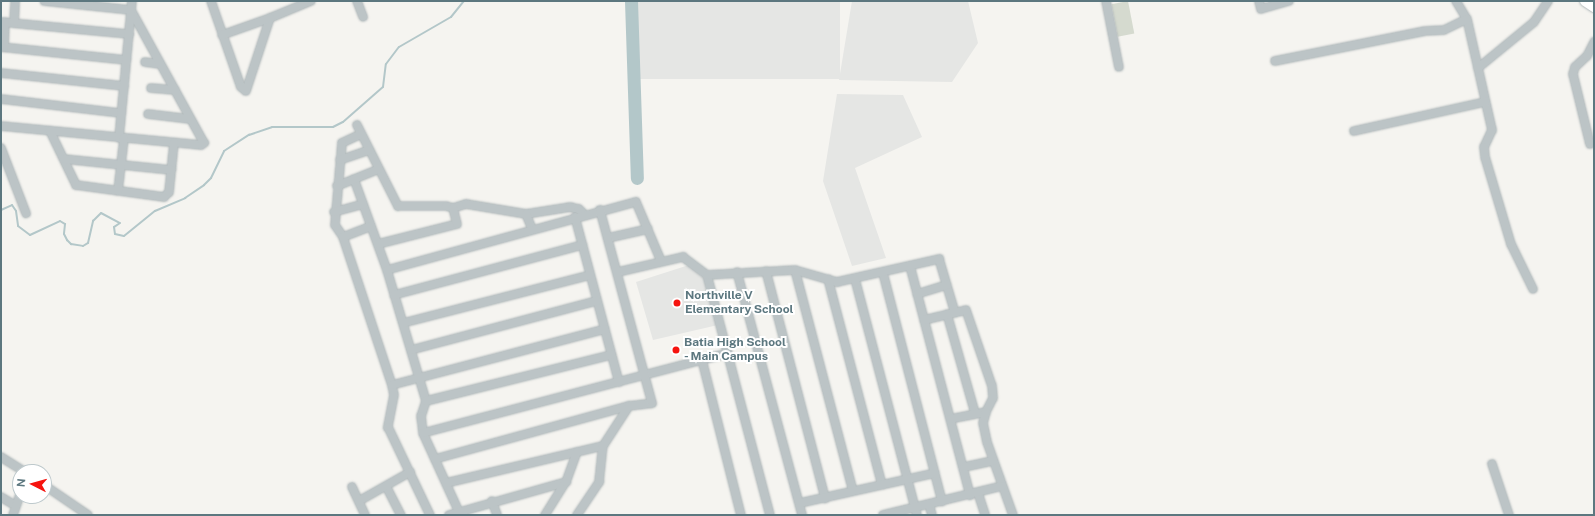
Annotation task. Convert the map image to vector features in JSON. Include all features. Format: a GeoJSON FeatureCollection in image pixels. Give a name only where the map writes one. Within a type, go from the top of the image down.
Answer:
{"type":"FeatureCollection","features":[{"type":"Feature","properties":{"kind":"main road"},"geometry":{"type":"LineString","coordinates":[[1585,1],[1594,7]]}},
{"type":"Feature","properties":{"kind":"street"},"geometry":{"type":"LineString","coordinates":[[15,1],[6,22],[2,47],[126,60]]}},
{"type":"Feature","properties":{"kind":"street"},"geometry":{"type":"LineString","coordinates":[[44,1],[131,10]]}},
{"type":"Feature","properties":{"kind":"street"},"geometry":{"type":"LineString","coordinates":[[118,191],[121,165],[121,113],[132,1]]}},
{"type":"Feature","properties":{"kind":"street"},"geometry":{"type":"LineString","coordinates":[[211,1],[241,87],[246,91],[270,18]]}},
{"type":"Feature","properties":{"kind":"street"},"geometry":{"type":"LineString","coordinates":[[222,34],[270,18],[311,1]]}},
{"type":"Feature","properties":{"kind":"street"},"geometry":{"type":"LineString","coordinates":[[357,1],[363,17]]}},
{"type":"Feature","properties":{"kind":"street"},"geometry":{"type":"LineString","coordinates":[[1106,1],[1119,67]]}},
{"type":"Feature","properties":{"kind":"street"},"geometry":{"type":"LineString","coordinates":[[1259,1],[1261,9],[1286,2]]}},
{"type":"Feature","properties":{"kind":"street"},"geometry":{"type":"LineString","coordinates":[[1456,1],[1467,19],[1492,134],[1484,147],[1485,157],[1511,244],[1533,289]]}},
{"type":"Feature","properties":{"kind":"street"},"geometry":{"type":"LineString","coordinates":[[1478,68],[1534,22],[1548,1]]}},
{"type":"Feature","properties":{"kind":"street"},"geometry":{"type":"LineString","coordinates":[[1,126],[203,145],[131,10]]}},
{"type":"Feature","properties":{"kind":"street"},"geometry":{"type":"LineString","coordinates":[[1275,61],[1425,31],[1444,30],[1467,19]]}},
{"type":"Feature","properties":{"kind":"street"},"geometry":{"type":"LineString","coordinates":[[6,22],[129,34]]}},
{"type":"Feature","properties":{"kind":"street"},"geometry":{"type":"LineString","coordinates":[[1590,144],[1573,74],[1575,67],[1591,58],[1594,42]]}},
{"type":"Feature","properties":{"kind":"street"},"geometry":{"type":"LineString","coordinates":[[145,62],[160,64]]}},
{"type":"Feature","properties":{"kind":"street"},"geometry":{"type":"LineString","coordinates":[[1,73],[124,86]]}},
{"type":"Feature","properties":{"kind":"street"},"geometry":{"type":"LineString","coordinates":[[151,88],[175,90]]}},
{"type":"Feature","properties":{"kind":"street"},"geometry":{"type":"LineString","coordinates":[[1,99],[121,113]]}},
{"type":"Feature","properties":{"kind":"street"},"geometry":{"type":"LineString","coordinates":[[1354,131],[1485,102]]}},
{"type":"Feature","properties":{"kind":"street"},"geometry":{"type":"LineString","coordinates":[[148,114],[190,119]]}},
{"type":"Feature","properties":{"kind":"street"},"geometry":{"type":"LineString","coordinates":[[1584,116],[1594,118]]}},
{"type":"Feature","properties":{"kind":"street"},"geometry":{"type":"LineString","coordinates":[[357,125],[398,206],[446,206],[453,208],[466,204],[526,214],[545,209],[570,207],[579,209],[585,215]]}},
{"type":"Feature","properties":{"kind":"street"},"geometry":{"type":"LineString","coordinates":[[50,131],[76,185],[168,196],[174,143]]}},
{"type":"Feature","properties":{"kind":"street"},"geometry":{"type":"LineString","coordinates":[[361,134],[342,143],[334,212],[335,225],[343,237],[392,385],[394,395],[388,427],[430,515]]}},
{"type":"Feature","properties":{"kind":"street"},"geometry":{"type":"LineString","coordinates":[[1,148],[26,213]]}},
{"type":"Feature","properties":{"kind":"street"},"geometry":{"type":"LineString","coordinates":[[340,160],[369,150]]}},
{"type":"Feature","properties":{"kind":"street"},"geometry":{"type":"LineString","coordinates":[[64,159],[171,170]]}},
{"type":"Feature","properties":{"kind":"street"},"geometry":{"type":"LineString","coordinates":[[337,186],[379,169]]}},
{"type":"Feature","properties":{"kind":"street"},"geometry":{"type":"LineString","coordinates":[[354,179],[387,270],[426,401],[421,416],[423,433],[459,512]]}},
{"type":"Feature","properties":{"kind":"street"},"geometry":{"type":"LineString","coordinates":[[387,270],[600,210],[636,202],[661,260]]}},
{"type":"Feature","properties":{"kind":"street"},"geometry":{"type":"LineString","coordinates":[[334,212],[363,204]]}},
{"type":"Feature","properties":{"kind":"street"},"geometry":{"type":"LineString","coordinates":[[378,244],[457,224],[453,208]]}},
{"type":"Feature","properties":{"kind":"street"},"geometry":{"type":"LineString","coordinates":[[435,459],[629,406],[652,402],[600,210]]}},
{"type":"Feature","properties":{"kind":"street"},"geometry":{"type":"LineString","coordinates":[[526,214],[532,230]]}},
{"type":"Feature","properties":{"kind":"street"},"geometry":{"type":"LineString","coordinates":[[575,217],[619,382]]}},
{"type":"Feature","properties":{"kind":"street"},"geometry":{"type":"LineString","coordinates":[[343,237],[371,226]]}},
{"type":"Feature","properties":{"kind":"street"},"geometry":{"type":"LineString","coordinates":[[608,238],[648,229]]}},
{"type":"Feature","properties":{"kind":"street"},"geometry":{"type":"LineString","coordinates":[[394,295],[582,245]]}},
{"type":"Feature","properties":{"kind":"street"},"geometry":{"type":"LineString","coordinates":[[618,272],[661,260],[683,257],[707,275],[770,515]]}},
{"type":"Feature","properties":{"kind":"street"},"geometry":{"type":"LineString","coordinates":[[707,275],[738,272],[795,270],[837,282],[883,273],[939,259],[947,285],[951,313],[975,413]]}},
{"type":"Feature","properties":{"kind":"street"},"geometry":{"type":"LineString","coordinates":[[910,266],[964,467],[974,494],[985,515]]}},
{"type":"Feature","properties":{"kind":"street"},"geometry":{"type":"LineString","coordinates":[[795,270],[853,492]]}},
{"type":"Feature","properties":{"kind":"street"},"geometry":{"type":"LineString","coordinates":[[766,271],[825,498]]}},
{"type":"Feature","properties":{"kind":"street"},"geometry":{"type":"LineString","coordinates":[[738,272],[802,515]]}},
{"type":"Feature","properties":{"kind":"street"},"geometry":{"type":"LineString","coordinates":[[883,273],[942,501]]}},
{"type":"Feature","properties":{"kind":"street"},"geometry":{"type":"LineString","coordinates":[[403,323],[590,275]]}},
{"type":"Feature","properties":{"kind":"street"},"geometry":{"type":"LineString","coordinates":[[828,279],[882,485]]}},
{"type":"Feature","properties":{"kind":"street"},"geometry":{"type":"LineString","coordinates":[[855,279],[916,511]]}},
{"type":"Feature","properties":{"kind":"street"},"geometry":{"type":"LineString","coordinates":[[917,294],[947,285]]}},
{"type":"Feature","properties":{"kind":"street"},"geometry":{"type":"LineString","coordinates":[[411,350],[597,301]]}},
{"type":"Feature","properties":{"kind":"street"},"geometry":{"type":"LineString","coordinates":[[924,320],[966,310],[992,386],[993,398],[986,412],[983,423],[993,461],[1013,515]]}},
{"type":"Feature","properties":{"kind":"street"},"geometry":{"type":"LineString","coordinates":[[392,385],[605,329]]}},
{"type":"Feature","properties":{"kind":"street"},"geometry":{"type":"LineString","coordinates":[[423,433],[728,353]]}},
{"type":"Feature","properties":{"kind":"street"},"geometry":{"type":"LineString","coordinates":[[426,401],[612,355]]}},
{"type":"Feature","properties":{"kind":"street"},"geometry":{"type":"LineString","coordinates":[[702,360],[741,515]]}},
{"type":"Feature","properties":{"kind":"street"},"geometry":{"type":"LineString","coordinates":[[577,515],[599,482],[603,446],[629,406]]}},
{"type":"Feature","properties":{"kind":"street"},"geometry":{"type":"LineString","coordinates":[[951,419],[986,412]]}},
{"type":"Feature","properties":{"kind":"street"},"geometry":{"type":"LineString","coordinates":[[446,483],[603,446]]}},
{"type":"Feature","properties":{"kind":"street"},"geometry":{"type":"LineString","coordinates":[[545,515],[566,482],[577,452]]}},
{"type":"Feature","properties":{"kind":"street"},"geometry":{"type":"LineString","coordinates":[[1,457],[12,464]]}},
{"type":"Feature","properties":{"kind":"street"},"geometry":{"type":"LineString","coordinates":[[964,467],[993,461]]}},
{"type":"Feature","properties":{"kind":"street"},"geometry":{"type":"LineString","coordinates":[[1492,464],[1509,515]]}},
{"type":"Feature","properties":{"kind":"street"},"geometry":{"type":"LineString","coordinates":[[359,501],[410,472]]}},
{"type":"Feature","properties":{"kind":"street"},"geometry":{"type":"LineString","coordinates":[[800,503],[935,473]]}},
{"type":"Feature","properties":{"kind":"street"},"geometry":{"type":"LineString","coordinates":[[448,515],[566,482]]}},
{"type":"Feature","properties":{"kind":"street"},"geometry":{"type":"LineString","coordinates":[[386,486],[401,515]]}},
{"type":"Feature","properties":{"kind":"street"},"geometry":{"type":"LineString","coordinates":[[883,515],[916,511],[929,504],[1002,486]]}},
{"type":"Feature","properties":{"kind":"street"},"geometry":{"type":"LineString","coordinates":[[352,487],[365,515]]}},
{"type":"Feature","properties":{"kind":"street"},"geometry":{"type":"LineString","coordinates":[[52,490],[88,515]]}},
{"type":"Feature","properties":{"kind":"street"},"geometry":{"type":"LineString","coordinates":[[1,497],[16,506],[13,515]]}},
{"type":"Feature","properties":{"kind":"street"},"geometry":{"type":"LineString","coordinates":[[492,502],[497,515]]}},
{"type":"Feature","properties":{"kind":"street"},"geometry":{"type":"LineString","coordinates":[[929,504],[932,515]]}},
{"type":"Feature","properties":{"kind":"shaded area"},"geometry":{"type":"Polygon","coordinates":[[[633,1],[840,1],[840,79],[633,79],[633,1]]]}},
{"type":"Feature","properties":{"kind":"shaded area"},"geometry":{"type":"Polygon","coordinates":[[[852,1],[968,1],[978,43],[952,82],[839,80],[852,1]]]}},
{"type":"Feature","properties":{"kind":"shaded area"},"geometry":{"type":"Polygon","coordinates":[[[1128,1],[1134,33],[1118,37],[1111,4],[1128,1]]]}},
{"type":"Feature","properties":{"kind":"shaded area"},"geometry":{"type":"Polygon","coordinates":[[[837,94],[903,95],[922,137],[855,168],[886,258],[852,266],[823,181],[837,94]]]}},
{"type":"Feature","properties":{"kind":"shaded area","name":"Northville V Elementary School"},"geometry":{"type":"Polygon","coordinates":[[[689,265],[706,281],[718,325],[653,340],[636,282],[689,265]]]}},
{"type":"Feature","properties":{"kind":"waterway"},"geometry":{"type":"LineString","coordinates":[[1,210],[12,205],[16,211],[18,226],[30,235],[60,221],[65,224],[64,234],[71,244],[83,246],[88,243],[93,221],[101,213],[120,223],[114,227],[115,234],[124,236],[155,211],[185,198],[204,185],[211,178],[224,151],[249,135],[272,127],[333,127],[343,122],[383,87],[386,64],[399,47],[451,17],[464,1]]}},
{"type":"Feature","properties":{"kind":"waterway"},"geometry":{"type":"LineString","coordinates":[[631,1],[637,178]]}},
{"type":"Feature","properties":{"kind":"place","name":"Northville V Elementary School"},"geometry":{"type":"Point","coordinates":[677,303]}},
{"type":"Feature","properties":{"kind":"place","name":"Batia High School - Main Campus"},"geometry":{"type":"Point","coordinates":[676,350]}}]}
